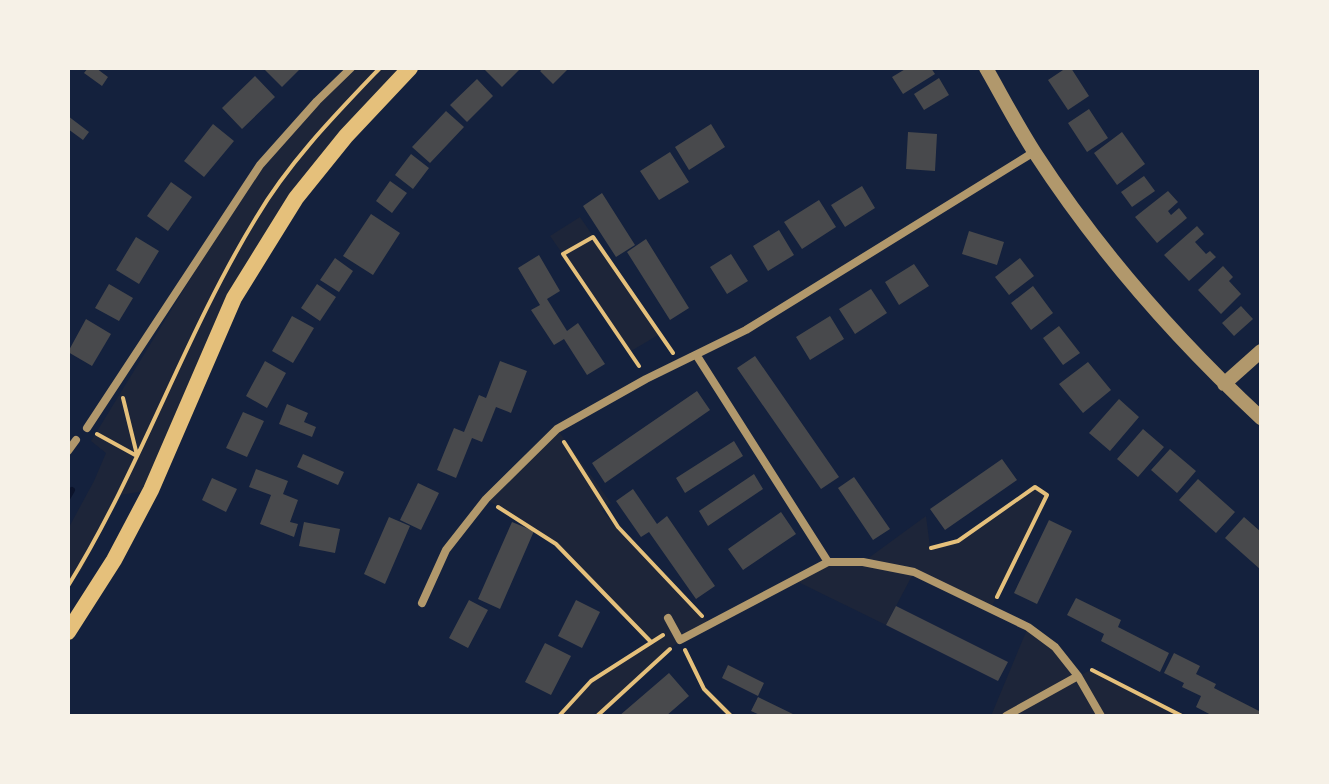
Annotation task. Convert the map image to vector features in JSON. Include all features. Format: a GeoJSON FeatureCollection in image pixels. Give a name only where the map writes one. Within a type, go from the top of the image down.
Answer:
{"type":"FeatureCollection","features":[{"type":"Feature","properties":{"kind":"main road"},"geometry":{"type":"LineString","coordinates":[[68,632],[114,560],[151,490],[234,298],[296,198],[346,136],[410,68]]}},
{"type":"Feature","properties":{"kind":"street"},"geometry":{"type":"LineString","coordinates":[[87,428],[260,165],[351,68]]}},
{"type":"Feature","properties":{"kind":"street"},"geometry":{"type":"LineString","coordinates":[[986,68],[1034,152],[1076,213],[1147,302],[1224,384],[1261,418]]}},
{"type":"Feature","properties":{"kind":"street"},"geometry":{"type":"LineString","coordinates":[[422,603],[446,550],[486,499],[557,429],[646,379],[746,330],[1034,152]]}},
{"type":"Feature","properties":{"kind":"street"},"geometry":{"type":"LineString","coordinates":[[1224,384],[1261,351]]}},
{"type":"Feature","properties":{"kind":"street"},"geometry":{"type":"LineString","coordinates":[[697,356],[828,562]]}},
{"type":"Feature","properties":{"kind":"street"},"geometry":{"type":"LineString","coordinates":[[68,451],[76,440]]}},
{"type":"Feature","properties":{"kind":"street"},"geometry":{"type":"LineString","coordinates":[[668,618],[680,640],[828,562],[863,562],[914,572],[1028,627],[1055,647],[1078,676],[1101,716]]}},
{"type":"Feature","properties":{"kind":"street"},"geometry":{"type":"LineString","coordinates":[[1006,716],[1078,676]]}},
{"type":"Feature","properties":{"kind":"path"},"geometry":{"type":"LineString","coordinates":[[646,379],[631,351],[563,254],[593,237],[680,364]]}},
{"type":"Feature","properties":{"kind":"path"},"geometry":{"type":"LineString","coordinates":[[68,586],[120,495],[137,456],[119,380]]}},
{"type":"Feature","properties":{"kind":"path"},"geometry":{"type":"LineString","coordinates":[[87,428],[137,456]]}},
{"type":"Feature","properties":{"kind":"path"},"geometry":{"type":"LineString","coordinates":[[557,429],[618,527],[710,623]]}},
{"type":"Feature","properties":{"kind":"path"},"geometry":{"type":"LineString","coordinates":[[931,548],[958,541],[1035,487],[1047,495],[991,608]]}},
{"type":"Feature","properties":{"kind":"path"},"geometry":{"type":"LineString","coordinates":[[486,499],[556,544],[651,642]]}},
{"type":"Feature","properties":{"kind":"path"},"geometry":{"type":"LineString","coordinates":[[559,716],[591,681],[674,628]]}},
{"type":"Feature","properties":{"kind":"path"},"geometry":{"type":"LineString","coordinates":[[597,716],[680,640],[704,689],[731,716]]}},
{"type":"Feature","properties":{"kind":"path"},"geometry":{"type":"LineString","coordinates":[[1078,676],[1091,670],[1182,716]]}},
{"type":"Feature","properties":{"kind":"shaded area"},"geometry":{"type":"Polygon","coordinates":[[[351,68],[410,68],[346,136],[234,298],[151,490],[120,495],[82,569],[68,587],[68,529],[106,453],[91,441],[260,165],[351,68]]]}},
{"type":"Feature","properties":{"kind":"shaded area"},"geometry":{"type":"Polygon","coordinates":[[[580,217],[660,334],[631,351],[550,236],[580,217]]]}},
{"type":"Feature","properties":{"kind":"shaded area"},"geometry":{"type":"Polygon","coordinates":[[[557,429],[611,503],[602,511],[710,623],[680,640],[597,716],[559,716],[591,681],[650,642],[556,544],[486,499],[557,429]]]}},
{"type":"Feature","properties":{"kind":"shaded area"},"geometry":{"type":"Polygon","coordinates":[[[1035,487],[1047,495],[991,608],[914,572],[886,625],[792,579],[828,562],[863,562],[926,516],[930,547],[958,541],[1035,487]]]}},
{"type":"Feature","properties":{"kind":"shaded area"},"geometry":{"type":"Polygon","coordinates":[[[1028,627],[1055,647],[1078,676],[1091,670],[1182,716],[1017,716],[1014,711],[1006,716],[991,716],[1028,627]]]}},
{"type":"Feature","properties":{"kind":"building"},"geometry":{"type":"Polygon","coordinates":[[[88,68],[96,68],[108,77],[102,86],[84,73],[88,68]]]}},
{"type":"Feature","properties":{"kind":"building"},"geometry":{"type":"Polygon","coordinates":[[[263,68],[301,68],[282,87],[263,68]]]}},
{"type":"Feature","properties":{"kind":"building"},"geometry":{"type":"Polygon","coordinates":[[[521,68],[502,87],[485,70],[521,68]]]}},
{"type":"Feature","properties":{"kind":"building"},"geometry":{"type":"Polygon","coordinates":[[[544,68],[569,68],[553,84],[540,71],[544,68]]]}},
{"type":"Feature","properties":{"kind":"building"},"geometry":{"type":"Polygon","coordinates":[[[907,68],[931,68],[935,74],[903,94],[892,77],[907,68]]]}},
{"type":"Feature","properties":{"kind":"building"},"geometry":{"type":"Polygon","coordinates":[[[1071,68],[1089,96],[1068,110],[1048,80],[1071,68]]]}},
{"type":"Feature","properties":{"kind":"building"},"geometry":{"type":"Polygon","coordinates":[[[255,76],[275,97],[242,129],[222,108],[255,76]]]}},
{"type":"Feature","properties":{"kind":"building"},"geometry":{"type":"Polygon","coordinates":[[[939,78],[949,95],[924,110],[914,94],[939,78]]]}},
{"type":"Feature","properties":{"kind":"building"},"geometry":{"type":"Polygon","coordinates":[[[477,79],[493,96],[467,122],[450,105],[477,79]]]}},
{"type":"Feature","properties":{"kind":"building"},"geometry":{"type":"Polygon","coordinates":[[[1089,109],[1108,138],[1087,152],[1068,123],[1089,109]]]}},
{"type":"Feature","properties":{"kind":"building"},"geometry":{"type":"Polygon","coordinates":[[[446,111],[464,127],[430,163],[412,147],[446,111]]]}},
{"type":"Feature","properties":{"kind":"building"},"geometry":{"type":"Polygon","coordinates":[[[68,116],[89,132],[83,140],[68,129],[68,116]]]}},
{"type":"Feature","properties":{"kind":"building"},"geometry":{"type":"Polygon","coordinates":[[[213,124],[234,141],[204,177],[184,161],[213,124]]]}},
{"type":"Feature","properties":{"kind":"building"},"geometry":{"type":"Polygon","coordinates":[[[711,124],[725,147],[689,170],[675,147],[711,124]]]}},
{"type":"Feature","properties":{"kind":"building"},"geometry":{"type":"Polygon","coordinates":[[[908,132],[937,134],[935,171],[906,169],[908,132]]]}},
{"type":"Feature","properties":{"kind":"building"},"geometry":{"type":"Polygon","coordinates":[[[1122,132],[1145,164],[1117,185],[1094,153],[1122,132]]]}},
{"type":"Feature","properties":{"kind":"building"},"geometry":{"type":"Polygon","coordinates":[[[670,152],[689,182],[659,200],[640,171],[670,152]]]}},
{"type":"Feature","properties":{"kind":"building"},"geometry":{"type":"Polygon","coordinates":[[[411,154],[429,168],[413,189],[395,175],[411,154]]]}},
{"type":"Feature","properties":{"kind":"building"},"geometry":{"type":"Polygon","coordinates":[[[1144,176],[1155,191],[1132,207],[1121,192],[1144,176]]]}},
{"type":"Feature","properties":{"kind":"building"},"geometry":{"type":"Polygon","coordinates":[[[390,181],[407,193],[392,213],[376,201],[390,181]]]}},
{"type":"Feature","properties":{"kind":"building"},"geometry":{"type":"Polygon","coordinates":[[[171,182],[192,197],[168,231],[147,216],[171,182]]]}},
{"type":"Feature","properties":{"kind":"building"},"geometry":{"type":"Polygon","coordinates":[[[862,186],[875,208],[845,227],[831,205],[862,186]]]}},
{"type":"Feature","properties":{"kind":"building"},"geometry":{"type":"Polygon","coordinates":[[[1168,191],[1178,202],[1168,211],[1171,215],[1179,208],[1187,218],[1157,243],[1135,217],[1168,191]]]}},
{"type":"Feature","properties":{"kind":"building"},"geometry":{"type":"Polygon","coordinates":[[[602,193],[635,245],[616,257],[583,206],[602,193]]]}},
{"type":"Feature","properties":{"kind":"building"},"geometry":{"type":"Polygon","coordinates":[[[819,200],[836,227],[802,249],[784,222],[819,200]]]}},
{"type":"Feature","properties":{"kind":"building"},"geometry":{"type":"Polygon","coordinates":[[[371,214],[400,233],[373,275],[343,256],[371,214]]]}},
{"type":"Feature","properties":{"kind":"building"},"geometry":{"type":"Polygon","coordinates":[[[1197,226],[1204,234],[1195,242],[1206,254],[1210,251],[1216,257],[1189,281],[1164,255],[1197,226]]]}},
{"type":"Feature","properties":{"kind":"building"},"geometry":{"type":"Polygon","coordinates":[[[779,230],[794,255],[768,271],[753,246],[779,230]]]}},
{"type":"Feature","properties":{"kind":"building"},"geometry":{"type":"Polygon","coordinates":[[[969,231],[1004,242],[997,265],[962,254],[969,231]]]}},
{"type":"Feature","properties":{"kind":"building"},"geometry":{"type":"Polygon","coordinates":[[[136,237],[159,251],[139,284],[116,270],[136,237]]]}},
{"type":"Feature","properties":{"kind":"building"},"geometry":{"type":"Polygon","coordinates":[[[646,239],[689,308],[670,320],[627,252],[646,239]]]}},
{"type":"Feature","properties":{"kind":"building"},"geometry":{"type":"Polygon","coordinates":[[[731,254],[748,281],[727,294],[710,267],[731,254]]]}},
{"type":"Feature","properties":{"kind":"building"},"geometry":{"type":"Polygon","coordinates":[[[539,255],[560,291],[547,299],[567,331],[578,323],[605,364],[587,375],[564,339],[554,345],[531,310],[540,305],[518,268],[539,255]]]}},
{"type":"Feature","properties":{"kind":"building"},"geometry":{"type":"Polygon","coordinates":[[[335,258],[353,271],[339,292],[320,280],[335,258]]]}},
{"type":"Feature","properties":{"kind":"building"},"geometry":{"type":"Polygon","coordinates":[[[1020,258],[1034,276],[1009,295],[995,277],[1020,258]]]}},
{"type":"Feature","properties":{"kind":"building"},"geometry":{"type":"Polygon","coordinates":[[[914,264],[929,286],[899,305],[885,282],[914,264]]]}},
{"type":"Feature","properties":{"kind":"building"},"geometry":{"type":"Polygon","coordinates":[[[1223,266],[1233,277],[1229,281],[1241,294],[1221,314],[1198,290],[1223,266]]]}},
{"type":"Feature","properties":{"kind":"building"},"geometry":{"type":"Polygon","coordinates":[[[109,284],[133,298],[119,321],[95,308],[109,284]]]}},
{"type":"Feature","properties":{"kind":"building"},"geometry":{"type":"Polygon","coordinates":[[[317,284],[336,297],[320,321],[301,308],[317,284]]]}},
{"type":"Feature","properties":{"kind":"building"},"geometry":{"type":"Polygon","coordinates":[[[1033,286],[1053,313],[1031,330],[1011,303],[1033,286]]]}},
{"type":"Feature","properties":{"kind":"building"},"geometry":{"type":"Polygon","coordinates":[[[871,289],[887,313],[855,334],[839,309],[871,289]]]}},
{"type":"Feature","properties":{"kind":"building"},"geometry":{"type":"Polygon","coordinates":[[[1241,306],[1253,319],[1234,336],[1222,323],[1241,306]]]}},
{"type":"Feature","properties":{"kind":"building"},"geometry":{"type":"Polygon","coordinates":[[[292,316],[314,328],[293,363],[272,351],[292,316]]]}},
{"type":"Feature","properties":{"kind":"building"},"geometry":{"type":"Polygon","coordinates":[[[830,316],[844,339],[810,360],[796,337],[830,316]]]}},
{"type":"Feature","properties":{"kind":"building"},"geometry":{"type":"Polygon","coordinates":[[[86,319],[111,334],[92,366],[68,352],[86,319]]]}},
{"type":"Feature","properties":{"kind":"building"},"geometry":{"type":"Polygon","coordinates":[[[1059,326],[1080,353],[1063,365],[1043,338],[1059,326]]]}},
{"type":"Feature","properties":{"kind":"building"},"geometry":{"type":"Polygon","coordinates":[[[755,356],[839,477],[821,489],[737,368],[755,356]]]}},
{"type":"Feature","properties":{"kind":"building"},"geometry":{"type":"Polygon","coordinates":[[[265,361],[286,373],[267,408],[246,396],[265,361]]]}},
{"type":"Feature","properties":{"kind":"building"},"geometry":{"type":"Polygon","coordinates":[[[500,361],[527,371],[511,413],[496,407],[482,442],[472,438],[456,478],[437,470],[454,428],[464,432],[479,395],[486,398],[500,361]]]}},
{"type":"Feature","properties":{"kind":"building"},"geometry":{"type":"Polygon","coordinates":[[[1088,362],[1111,390],[1083,413],[1059,384],[1088,362]]]}},
{"type":"Feature","properties":{"kind":"building"},"geometry":{"type":"Polygon","coordinates":[[[697,391],[710,410],[605,483],[592,463],[697,391]]]}},
{"type":"Feature","properties":{"kind":"building"},"geometry":{"type":"Polygon","coordinates":[[[1119,399],[1139,417],[1110,451],[1089,433],[1119,399]]]}},
{"type":"Feature","properties":{"kind":"building"},"geometry":{"type":"Polygon","coordinates":[[[287,404],[308,413],[304,422],[316,427],[312,437],[279,424],[287,404]]]}},
{"type":"Feature","properties":{"kind":"building"},"geometry":{"type":"Polygon","coordinates":[[[243,412],[264,421],[247,457],[226,448],[243,412]]]}},
{"type":"Feature","properties":{"kind":"building"},"geometry":{"type":"Polygon","coordinates":[[[1143,429],[1164,447],[1138,477],[1117,459],[1143,429]]]}},
{"type":"Feature","properties":{"kind":"building"},"geometry":{"type":"Polygon","coordinates":[[[734,441],[743,456],[685,493],[676,478],[734,441]]]}},
{"type":"Feature","properties":{"kind":"building"},"geometry":{"type":"Polygon","coordinates":[[[1170,449],[1196,471],[1177,493],[1151,470],[1170,449]]]}},
{"type":"Feature","properties":{"kind":"building"},"geometry":{"type":"Polygon","coordinates":[[[303,454],[344,472],[338,485],[297,467],[303,454]]]}},
{"type":"Feature","properties":{"kind":"building"},"geometry":{"type":"Polygon","coordinates":[[[1002,459],[1017,480],[945,530],[930,509],[1002,459]]]}},
{"type":"Feature","properties":{"kind":"building"},"geometry":{"type":"Polygon","coordinates":[[[256,469],[288,481],[283,494],[298,500],[290,522],[298,524],[294,537],[260,524],[271,495],[249,487],[256,469]]]}},
{"type":"Feature","properties":{"kind":"building"},"geometry":{"type":"Polygon","coordinates":[[[754,474],[763,489],[708,526],[699,511],[754,474]]]}},
{"type":"Feature","properties":{"kind":"building"},"geometry":{"type":"Polygon","coordinates":[[[854,477],[890,529],[873,540],[838,488],[854,477]]]}},
{"type":"Feature","properties":{"kind":"building"},"geometry":{"type":"Polygon","coordinates":[[[212,478],[237,489],[226,512],[202,500],[212,478]]]}},
{"type":"Feature","properties":{"kind":"building"},"geometry":{"type":"Polygon","coordinates":[[[1198,479],[1235,512],[1216,533],[1179,500],[1198,479]]]}},
{"type":"Feature","properties":{"kind":"building"},"geometry":{"type":"Polygon","coordinates":[[[418,483],[439,493],[421,530],[400,520],[418,483]]]}},
{"type":"Feature","properties":{"kind":"building"},"geometry":{"type":"Polygon","coordinates":[[[633,489],[657,524],[667,516],[715,586],[696,599],[649,532],[641,537],[616,501],[633,489]]]}},
{"type":"Feature","properties":{"kind":"building"},"geometry":{"type":"Polygon","coordinates":[[[781,512],[796,534],[743,570],[728,549],[781,512]]]}},
{"type":"Feature","properties":{"kind":"building"},"geometry":{"type":"Polygon","coordinates":[[[389,517],[410,526],[385,584],[364,574],[389,517]]]}},
{"type":"Feature","properties":{"kind":"building"},"geometry":{"type":"Polygon","coordinates":[[[1244,517],[1261,532],[1261,570],[1225,538],[1244,517]]]}},
{"type":"Feature","properties":{"kind":"building"},"geometry":{"type":"Polygon","coordinates":[[[1049,520],[1072,531],[1037,604],[1014,593],[1049,520]]]}},
{"type":"Feature","properties":{"kind":"building"},"geometry":{"type":"Polygon","coordinates":[[[304,522],[340,529],[335,553],[299,546],[304,522]]]}},
{"type":"Feature","properties":{"kind":"building"},"geometry":{"type":"Polygon","coordinates":[[[512,522],[534,531],[500,609],[478,599],[512,522]]]}},
{"type":"Feature","properties":{"kind":"building"},"geometry":{"type":"Polygon","coordinates":[[[1076,598],[1121,620],[1118,627],[1169,653],[1160,672],[1101,641],[1104,634],[1067,615],[1076,598]]]}},
{"type":"Feature","properties":{"kind":"building"},"geometry":{"type":"Polygon","coordinates":[[[469,600],[488,610],[468,648],[449,638],[469,600]]]}},
{"type":"Feature","properties":{"kind":"building"},"geometry":{"type":"Polygon","coordinates":[[[576,600],[600,612],[582,648],[558,636],[576,600]]]}},
{"type":"Feature","properties":{"kind":"building"},"geometry":{"type":"Polygon","coordinates":[[[896,606],[1008,662],[998,681],[886,625],[896,606]]]}},
{"type":"Feature","properties":{"kind":"building"},"geometry":{"type":"Polygon","coordinates":[[[545,643],[571,656],[551,695],[525,682],[545,643]]]}},
{"type":"Feature","properties":{"kind":"building"},"geometry":{"type":"Polygon","coordinates":[[[1174,653],[1200,666],[1196,674],[1216,684],[1214,688],[1261,712],[1261,716],[1213,716],[1196,707],[1201,696],[1164,673],[1174,653]]]}},
{"type":"Feature","properties":{"kind":"building"},"geometry":{"type":"Polygon","coordinates":[[[728,665],[764,683],[758,696],[722,678],[728,665]]]}},
{"type":"Feature","properties":{"kind":"building"},"geometry":{"type":"Polygon","coordinates":[[[669,673],[689,696],[666,716],[619,716],[669,673]]]}},
{"type":"Feature","properties":{"kind":"building"},"geometry":{"type":"Polygon","coordinates":[[[758,697],[797,716],[762,716],[751,711],[758,697]]]}},
{"type":"Feature","properties":{"kind":"waterway"},"geometry":{"type":"LineString","coordinates":[[68,497],[72,490]]}}]}
